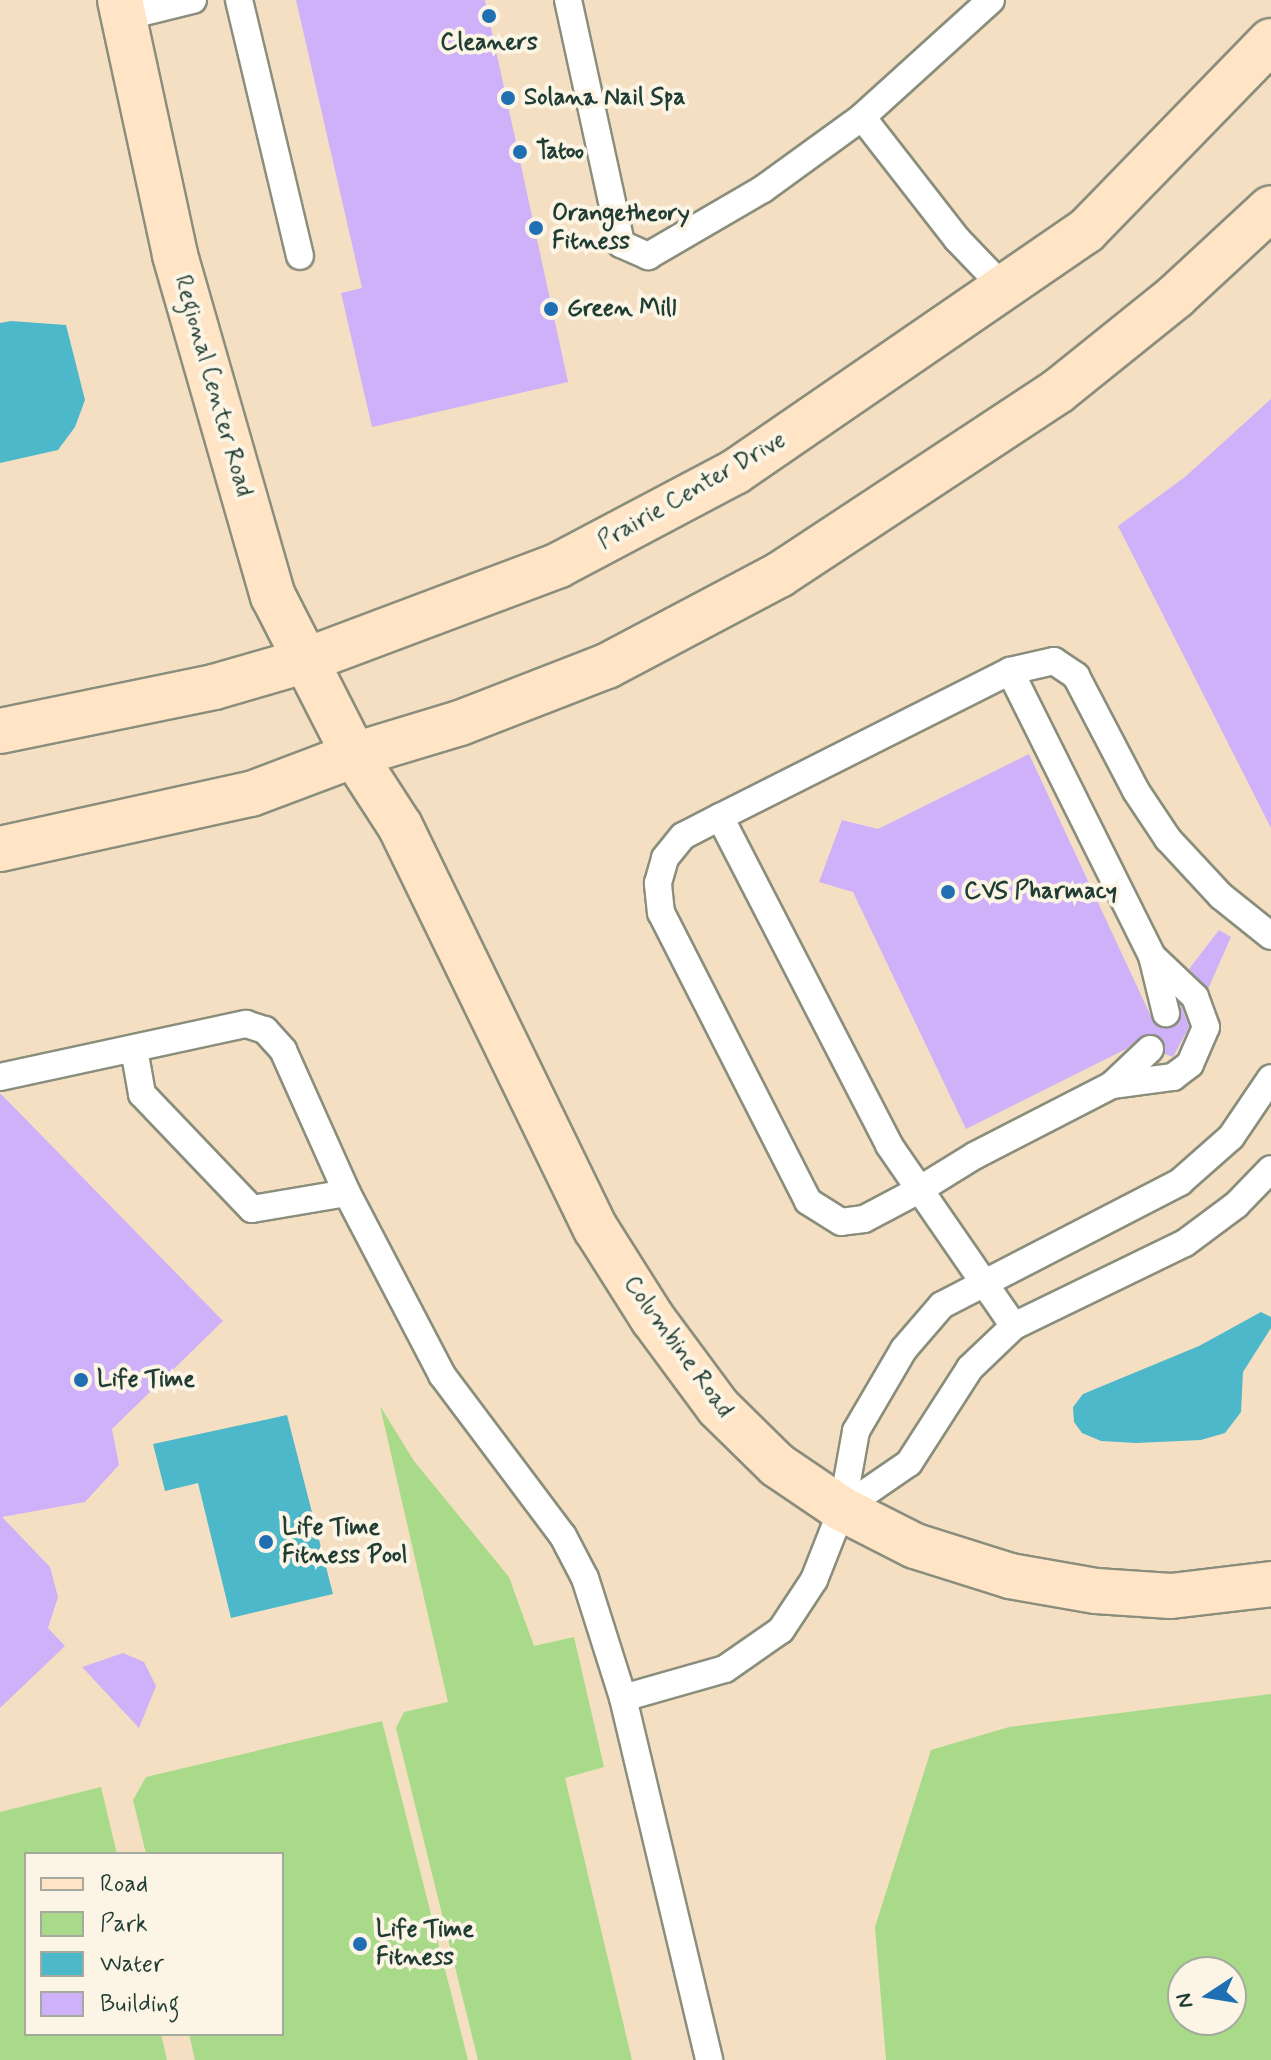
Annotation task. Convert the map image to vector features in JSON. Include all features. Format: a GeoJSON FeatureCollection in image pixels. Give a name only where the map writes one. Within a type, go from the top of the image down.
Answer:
{"type":"FeatureCollection","features":[{"type":"Feature","properties":{"kind":"main road","name":"Regional Center Road"},"geometry":{"type":"LineString","coordinates":[[121,8],[175,255],[273,596],[354,755]]}},
{"type":"Feature","properties":{"kind":"main road","name":"Prairie Center Drive"},"geometry":{"type":"LineString","coordinates":[[0,731],[214,687],[304,661],[559,565],[735,472],[1086,231],[1271,41]]}},
{"type":"Feature","properties":{"kind":"main road"},"geometry":{"type":"LineString","coordinates":[[0,849],[251,794],[354,755],[460,723],[607,666],[779,575],[1058,391],[1176,296],[1271,208]]}},
{"type":"Feature","properties":{"kind":"main road","name":"Columbine Road"},"geometry":{"type":"LineString","coordinates":[[354,755],[400,826],[596,1229],[653,1319],[718,1407],[777,1465],[842,1509],[915,1546],[1024,1579],[1171,1596],[1271,1584]]}},
{"type":"Feature","properties":{"kind":"lane"},"geometry":{"type":"LineString","coordinates":[[121,8],[193,0]]}},
{"type":"Feature","properties":{"kind":"lane"},"geometry":{"type":"LineString","coordinates":[[239,0],[300,256]]}},
{"type":"Feature","properties":{"kind":"lane"},"geometry":{"type":"LineString","coordinates":[[568,0],[621,244],[648,256],[763,189],[862,117],[991,0]]}},
{"type":"Feature","properties":{"kind":"lane"},"geometry":{"type":"LineString","coordinates":[[862,117],[957,239],[1005,289]]}},
{"type":"Feature","properties":{"kind":"lane"},"geometry":{"type":"LineString","coordinates":[[1150,1049],[1112,1085],[974,1156],[864,1219],[841,1222],[808,1201],[661,913],[658,883],[665,858],[683,836],[720,817],[1010,671],[1054,661],[1076,676],[1150,816],[1221,896],[1271,936]]}},
{"type":"Feature","properties":{"kind":"lane"},"geometry":{"type":"LineString","coordinates":[[1010,671],[1152,956],[1166,1013]]}},
{"type":"Feature","properties":{"kind":"lane"},"geometry":{"type":"LineString","coordinates":[[720,817],[889,1145],[1014,1326]]}},
{"type":"Feature","properties":{"kind":"lane"},"geometry":{"type":"LineString","coordinates":[[1112,1085],[1173,1077],[1190,1064],[1206,1027],[1195,997],[1152,956]]}},
{"type":"Feature","properties":{"kind":"lane"},"geometry":{"type":"LineString","coordinates":[[0,1077],[246,1024],[265,1030],[283,1050],[347,1193],[442,1375],[563,1536],[585,1578],[623,1698],[709,2060]]}},
{"type":"Feature","properties":{"kind":"lane"},"geometry":{"type":"LineString","coordinates":[[134,1049],[142,1094],[252,1209],[347,1193]]}},
{"type":"Feature","properties":{"kind":"lane"},"geometry":{"type":"LineString","coordinates":[[623,1698],[725,1669],[781,1630],[814,1580],[842,1509],[856,1431],[904,1349],[942,1305],[1180,1182],[1231,1137],[1271,1078]]}},
{"type":"Feature","properties":{"kind":"lane"},"geometry":{"type":"LineString","coordinates":[[842,1509],[909,1463],[948,1397],[988,1349],[1014,1326],[1185,1243],[1236,1205],[1271,1169]]}},
{"type":"Feature","properties":{"kind":"green space"},"geometry":{"type":"Polygon","coordinates":[[[380,1406],[414,1461],[509,1577],[534,1646],[574,1637],[604,1767],[565,1778],[632,2060],[478,2060],[396,1728],[404,1712],[448,1702],[380,1406]]]}},
{"type":"Feature","properties":{"kind":"green space"},"geometry":{"type":"Polygon","coordinates":[[[1271,1694],[1271,2060],[886,2060],[875,1927],[931,1750],[1009,1727],[1271,1694]]]}},
{"type":"Feature","properties":{"kind":"green space","name":"Life Time Fitness"},"geometry":{"type":"Polygon","coordinates":[[[382,1721],[468,2060],[195,2060],[189,2036],[284,2036],[284,1852],[146,1852],[133,1800],[146,1777],[382,1721]]]}},
{"type":"Feature","properties":{"kind":"green space"},"geometry":{"type":"Polygon","coordinates":[[[101,1787],[117,1852],[24,1852],[24,2036],[161,2036],[167,2060],[0,2060],[0,1812],[101,1787]]]}},
{"type":"Feature","properties":{"kind":"water"},"geometry":{"type":"Polygon","coordinates":[[[0,323],[66,325],[85,400],[75,427],[58,450],[0,463],[0,323]]]}},
{"type":"Feature","properties":{"kind":"water"},"geometry":{"type":"Polygon","coordinates":[[[1261,1312],[1271,1317],[1271,1328],[1243,1372],[1241,1412],[1225,1433],[1201,1440],[1101,1441],[1082,1433],[1074,1422],[1073,1407],[1083,1394],[1199,1346],[1261,1312]]]}},
{"type":"Feature","properties":{"kind":"water","name":"Life Time Fitness Pool"},"geometry":{"type":"Polygon","coordinates":[[[287,1415],[333,1594],[231,1618],[198,1483],[165,1491],[153,1444],[287,1415]]]}},
{"type":"Feature","properties":{"kind":"building"},"geometry":{"type":"Polygon","coordinates":[[[296,0],[485,0],[568,382],[372,427],[341,293],[362,288],[296,0]]]}},
{"type":"Feature","properties":{"kind":"building"},"geometry":{"type":"Polygon","coordinates":[[[1271,399],[1271,828],[1118,526],[1185,477],[1271,399]]]}},
{"type":"Feature","properties":{"kind":"building","name":"CVS Pharmacy"},"geometry":{"type":"Polygon","coordinates":[[[1029,754],[1154,1023],[1162,1028],[1176,1025],[1181,1005],[1189,1027],[1173,1057],[1165,1054],[1161,1038],[1146,1034],[1126,1049],[966,1129],[853,892],[819,882],[842,820],[878,829],[1029,754]]]}},
{"type":"Feature","properties":{"kind":"building"},"geometry":{"type":"Polygon","coordinates":[[[1219,930],[1231,937],[1208,989],[1189,969],[1219,930]]]}},
{"type":"Feature","properties":{"kind":"building","name":"Life Time"},"geometry":{"type":"Polygon","coordinates":[[[0,1093],[223,1321],[112,1429],[119,1465],[85,1502],[2,1517],[50,1567],[58,1597],[48,1628],[65,1646],[0,1708],[0,1093]]]}},
{"type":"Feature","properties":{"kind":"building"},"geometry":{"type":"Polygon","coordinates":[[[123,1653],[144,1662],[156,1686],[139,1728],[82,1667],[123,1653]]]}},
{"type":"Feature","properties":{"kind":"place","name":"Cleaners"},"geometry":{"type":"Point","coordinates":[489,16]}},
{"type":"Feature","properties":{"kind":"place","name":"Solana Nail Spa"},"geometry":{"type":"Point","coordinates":[508,98]}},
{"type":"Feature","properties":{"kind":"place","name":"Tatoo"},"geometry":{"type":"Point","coordinates":[520,152]}},
{"type":"Feature","properties":{"kind":"place","name":"Orangetheory Fitness"},"geometry":{"type":"Point","coordinates":[536,228]}},
{"type":"Feature","properties":{"kind":"place","name":"Green Mill"},"geometry":{"type":"Point","coordinates":[551,309]}},
{"type":"Feature","properties":{"kind":"place","name":"CVS Pharmacy"},"geometry":{"type":"Point","coordinates":[948,892]}},
{"type":"Feature","properties":{"kind":"place","name":"Life Time"},"geometry":{"type":"Point","coordinates":[81,1380]}},
{"type":"Feature","properties":{"kind":"place","name":"Life Time Fitness Pool"},"geometry":{"type":"Point","coordinates":[266,1542]}},
{"type":"Feature","properties":{"kind":"place","name":"Life Time Fitness"},"geometry":{"type":"Point","coordinates":[360,1944]}}]}
